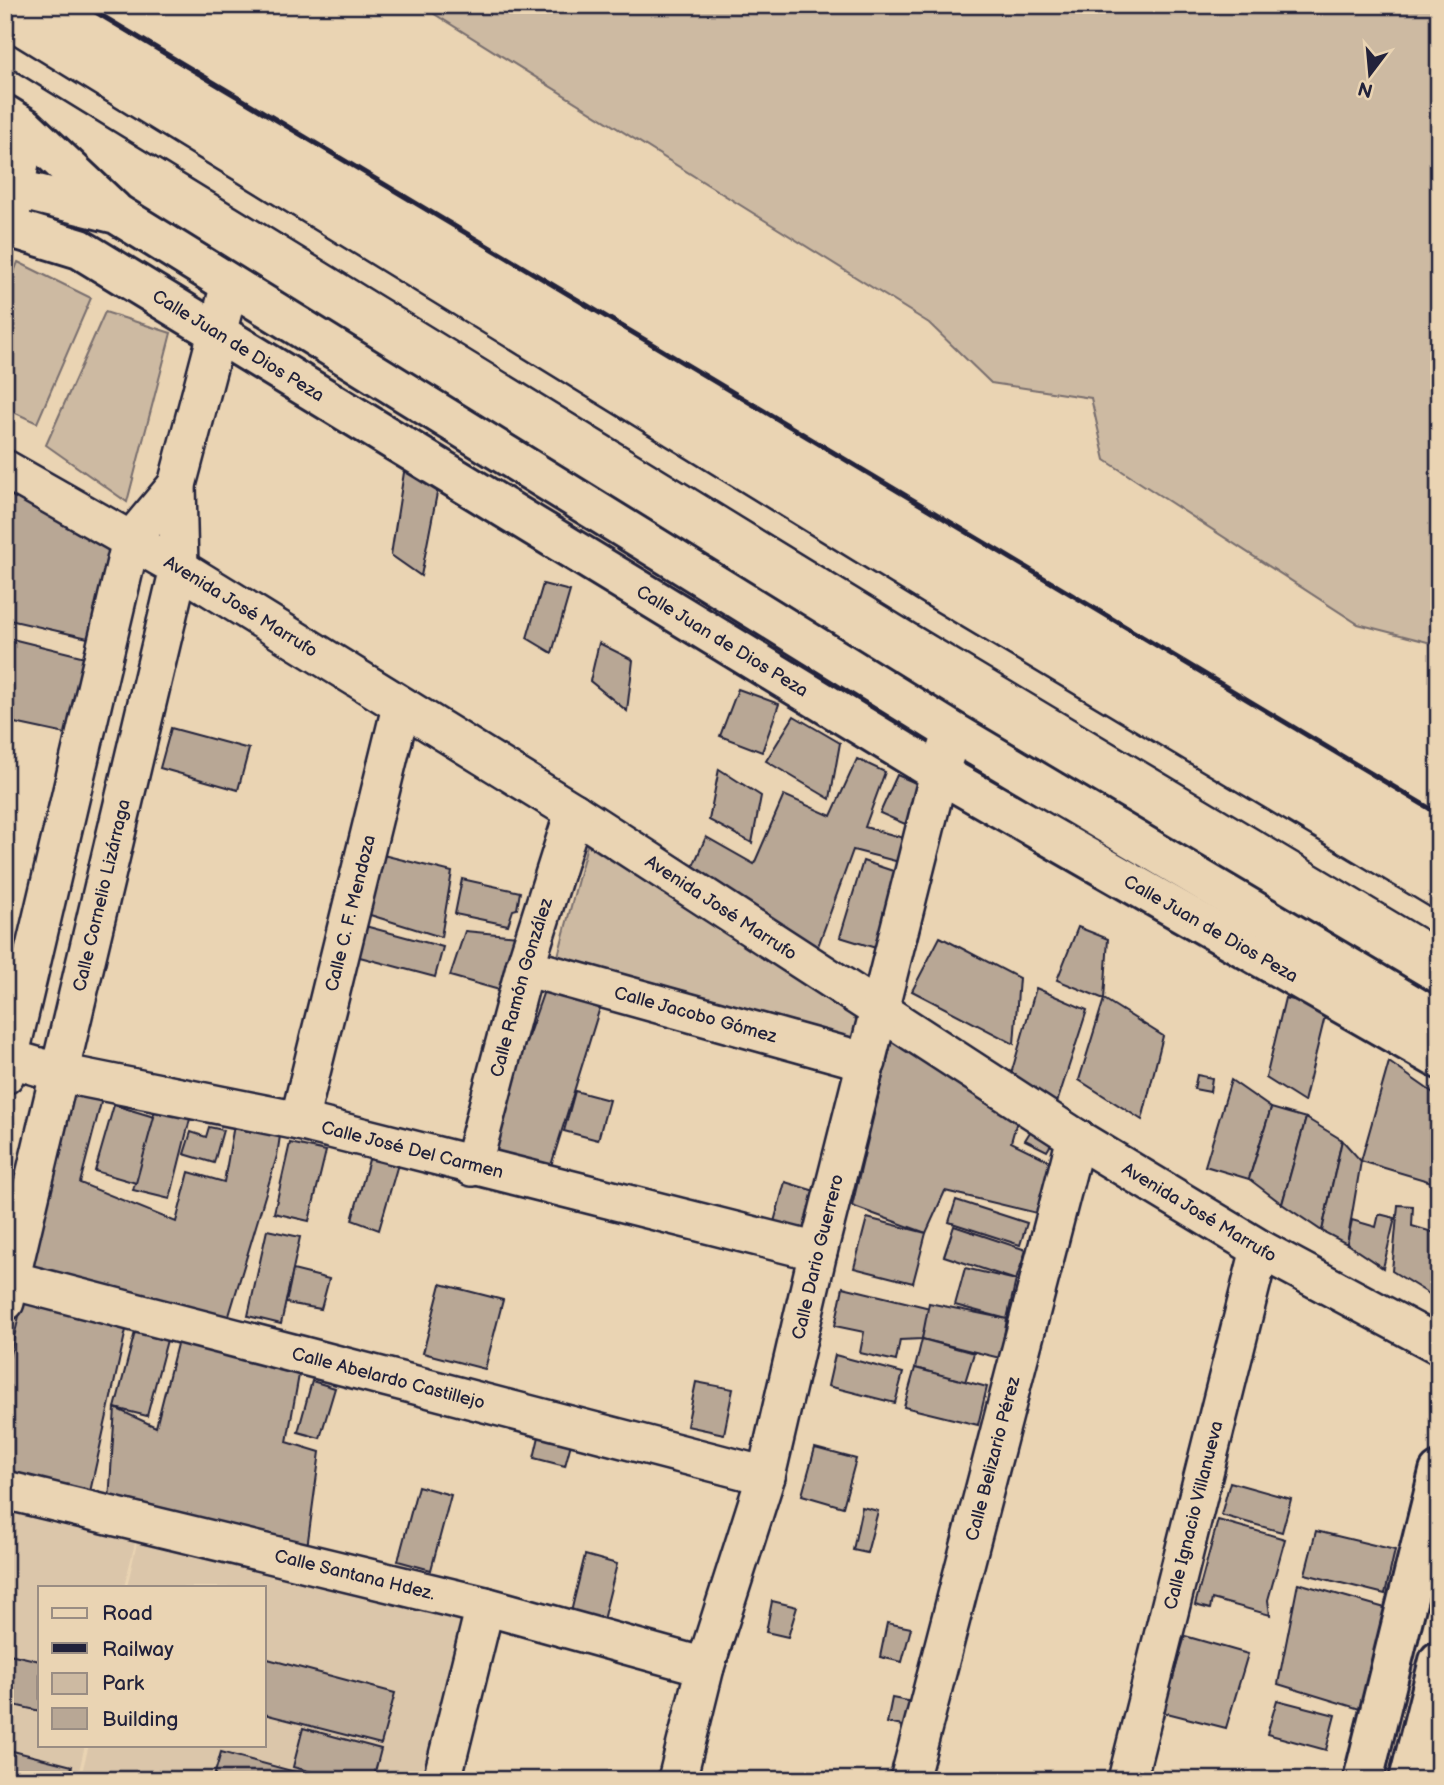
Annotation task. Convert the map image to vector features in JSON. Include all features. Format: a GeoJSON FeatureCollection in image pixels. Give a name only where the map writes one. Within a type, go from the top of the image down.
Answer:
{"type":"FeatureCollection","features":[{"type":"Feature","properties":{"kind":"main road","name":"Calle Juan de Dios Peza"},"geometry":{"type":"LineString","coordinates":[[16,122],[117,214],[953,732],[1439,1021]]}},
{"type":"Feature","properties":{"kind":"main road","name":"Calle Juan de Dios Peza"},"geometry":{"type":"LineString","coordinates":[[10,187],[117,214]]}},
{"type":"Feature","properties":{"kind":"main road","name":"Calle Juan de Dios Peza"},"geometry":{"type":"LineString","coordinates":[[6,230],[80,249],[939,773],[1439,1059]]}},
{"type":"Feature","properties":{"kind":"main road"},"geometry":{"type":"LineString","coordinates":[[1363,1780],[1439,1472]]}},
{"type":"Feature","properties":{"kind":"main road"},"geometry":{"type":"LineString","coordinates":[[1409,1780],[1439,1661]]}},
{"type":"Feature","properties":{"kind":"street"},"geometry":{"type":"LineString","coordinates":[[6,230],[16,122]]}},
{"type":"Feature","properties":{"kind":"street","name":"Calle Cornelio Lizárraga"},"geometry":{"type":"LineString","coordinates":[[8,1291],[179,568],[177,485],[230,284]]}},
{"type":"Feature","properties":{"kind":"street","name":"Avenida José Marrufo"},"geometry":{"type":"LineString","coordinates":[[5,469],[179,568],[574,812],[1076,1138],[1260,1250],[1439,1345]]}},
{"type":"Feature","properties":{"kind":"street","name":"Calle Cornelio Lizárraga"},"geometry":{"type":"LineString","coordinates":[[7,1063],[131,540],[177,485]]}},
{"type":"Feature","properties":{"kind":"street","name":"Calle C. F. Mendoza"},"geometry":{"type":"LineString","coordinates":[[299,1121],[401,707]]}},
{"type":"Feature","properties":{"kind":"street","name":"Calle Dario Guerrero"},"geometry":{"type":"LineString","coordinates":[[677,1780],[705,1667],[766,1476],[818,1252],[939,773],[953,732]]}},
{"type":"Feature","properties":{"kind":"street","name":"Calle Ramón González"},"geometry":{"type":"LineString","coordinates":[[472,1167],[525,967],[574,812]]}},
{"type":"Feature","properties":{"kind":"street","name":"Calle Jacobo Gómez"},"geometry":{"type":"LineString","coordinates":[[525,967],[867,1062]]}},
{"type":"Feature","properties":{"kind":"street","name":"Calle José Del Carmen"},"geometry":{"type":"LineString","coordinates":[[7,1063],[299,1121],[472,1167],[818,1252]]}},
{"type":"Feature","properties":{"kind":"street","name":"Calle Belizario Pérez"},"geometry":{"type":"LineString","coordinates":[[909,1780],[1076,1138]]}},
{"type":"Feature","properties":{"kind":"street","name":"Calle Ignacio Villanueva"},"geometry":{"type":"LineString","coordinates":[[1127,1780],[1260,1250]]}},
{"type":"Feature","properties":{"kind":"street","name":"Calle Abelardo Castillejo"},"geometry":{"type":"LineString","coordinates":[[8,1291],[766,1476]]}},
{"type":"Feature","properties":{"kind":"street","name":"Calle Santana Hdez."},"geometry":{"type":"LineString","coordinates":[[5,1490],[485,1606],[705,1667]]}},
{"type":"Feature","properties":{"kind":"street"},"geometry":{"type":"LineString","coordinates":[[442,1780],[485,1606]]}},
{"type":"Feature","properties":{"kind":"lane"},"geometry":{"type":"LineString","coordinates":[[5,51],[926,618],[1439,925]]}},
{"type":"Feature","properties":{"kind":"shaded area"},"geometry":{"type":"Polygon","coordinates":[[[5,1511],[135,1543],[124,1586],[38,1586],[38,1746],[85,1746],[77,1780],[5,1780],[5,1511]]]}},
{"type":"Feature","properties":{"kind":"shaded area"},"geometry":{"type":"Polygon","coordinates":[[[137,1543],[466,1622],[427,1780],[80,1780],[89,1746],[266,1746],[266,1586],[127,1586],[137,1543]]]}},
{"type":"Feature","properties":{"kind":"green space"},"geometry":{"type":"Polygon","coordinates":[[[420,5],[1439,5],[1439,645],[1358,624],[1105,460],[1091,398],[991,383],[929,323],[420,5]]]}},
{"type":"Feature","properties":{"kind":"green space"},"geometry":{"type":"Polygon","coordinates":[[[18,262],[91,298],[37,423],[5,408],[5,294],[18,262]]]}},
{"type":"Feature","properties":{"kind":"green space"},"geometry":{"type":"Polygon","coordinates":[[[105,312],[171,333],[127,502],[46,445],[105,312]]]}},
{"type":"Feature","properties":{"kind":"green space"},"geometry":{"type":"Polygon","coordinates":[[[587,845],[859,1018],[853,1038],[558,956],[587,845]]]}},
{"type":"Feature","properties":{"kind":"building"},"geometry":{"type":"Polygon","coordinates":[[[405,466],[438,488],[421,576],[391,555],[405,466]]]}},
{"type":"Feature","properties":{"kind":"building"},"geometry":{"type":"Polygon","coordinates":[[[5,483],[121,552],[88,638],[5,619],[5,483]]]}},
{"type":"Feature","properties":{"kind":"building"},"geometry":{"type":"Polygon","coordinates":[[[543,584],[570,591],[552,653],[527,638],[543,584]]]}},
{"type":"Feature","properties":{"kind":"building"},"geometry":{"type":"Polygon","coordinates":[[[8,638],[85,657],[66,734],[5,721],[5,650],[8,638]]]}},
{"type":"Feature","properties":{"kind":"building"},"geometry":{"type":"Polygon","coordinates":[[[599,643],[633,660],[627,711],[590,681],[599,643]]]}},
{"type":"Feature","properties":{"kind":"building"},"geometry":{"type":"Polygon","coordinates":[[[738,689],[779,704],[762,752],[720,736],[738,689]]]}},
{"type":"Feature","properties":{"kind":"building"},"geometry":{"type":"Polygon","coordinates":[[[794,716],[840,743],[830,799],[766,761],[794,716]]]}},
{"type":"Feature","properties":{"kind":"building"},"geometry":{"type":"Polygon","coordinates":[[[171,728],[249,749],[238,790],[160,768],[171,728]]]}},
{"type":"Feature","properties":{"kind":"building"},"geometry":{"type":"Polygon","coordinates":[[[857,759],[885,772],[865,827],[914,841],[907,864],[853,850],[817,949],[693,866],[706,837],[754,864],[784,795],[831,816],[857,759]]]}},
{"type":"Feature","properties":{"kind":"building"},"geometry":{"type":"Polygon","coordinates":[[[719,769],[761,796],[752,843],[709,820],[719,769]]]}},
{"type":"Feature","properties":{"kind":"building"},"geometry":{"type":"Polygon","coordinates":[[[897,775],[923,786],[905,824],[880,813],[897,775]]]}},
{"type":"Feature","properties":{"kind":"building"},"geometry":{"type":"Polygon","coordinates":[[[383,855],[452,872],[441,937],[367,914],[383,855]]]}},
{"type":"Feature","properties":{"kind":"building"},"geometry":{"type":"Polygon","coordinates":[[[863,861],[902,874],[879,949],[840,937],[863,861]]]}},
{"type":"Feature","properties":{"kind":"building"},"geometry":{"type":"Polygon","coordinates":[[[462,879],[520,892],[517,909],[513,910],[508,925],[455,914],[462,879]]]}},
{"type":"Feature","properties":{"kind":"building"},"geometry":{"type":"Polygon","coordinates":[[[365,926],[443,947],[435,977],[356,956],[365,926]]]}},
{"type":"Feature","properties":{"kind":"building"},"geometry":{"type":"Polygon","coordinates":[[[1078,927],[1108,939],[1104,999],[1057,980],[1078,927]]]}},
{"type":"Feature","properties":{"kind":"building"},"geometry":{"type":"Polygon","coordinates":[[[465,931],[529,937],[517,995],[450,976],[465,931]]]}},
{"type":"Feature","properties":{"kind":"building"},"geometry":{"type":"Polygon","coordinates":[[[940,937],[1019,978],[1014,1044],[912,991],[940,937]]]}},
{"type":"Feature","properties":{"kind":"building"},"geometry":{"type":"Polygon","coordinates":[[[546,985],[602,1001],[549,1172],[487,1154],[546,985]]]}},
{"type":"Feature","properties":{"kind":"building"},"geometry":{"type":"Polygon","coordinates":[[[1036,988],[1087,1010],[1056,1106],[1011,1074],[1036,988]]]}},
{"type":"Feature","properties":{"kind":"building"},"geometry":{"type":"Polygon","coordinates":[[[1285,998],[1327,1008],[1304,1102],[1266,1078],[1285,998]]]}},
{"type":"Feature","properties":{"kind":"building"},"geometry":{"type":"Polygon","coordinates":[[[1104,999],[1163,1036],[1142,1120],[1079,1080],[1104,999]]]}},
{"type":"Feature","properties":{"kind":"building"},"geometry":{"type":"Polygon","coordinates":[[[893,1035],[1017,1121],[1011,1142],[1058,1165],[1041,1214],[945,1191],[926,1233],[852,1206],[893,1035]]]}},
{"type":"Feature","properties":{"kind":"building"},"geometry":{"type":"Polygon","coordinates":[[[1389,1062],[1439,1097],[1438,1184],[1361,1161],[1389,1062]]]}},
{"type":"Feature","properties":{"kind":"building"},"geometry":{"type":"Polygon","coordinates":[[[1197,1075],[1212,1078],[1210,1092],[1194,1089],[1197,1075]]]}},
{"type":"Feature","properties":{"kind":"building"},"geometry":{"type":"Polygon","coordinates":[[[1231,1080],[1271,1108],[1249,1179],[1205,1166],[1231,1080]]]}},
{"type":"Feature","properties":{"kind":"building"},"geometry":{"type":"Polygon","coordinates":[[[72,1089],[103,1095],[80,1183],[176,1222],[189,1172],[224,1182],[234,1125],[280,1136],[277,1156],[228,1319],[22,1270],[72,1089]]]}},
{"type":"Feature","properties":{"kind":"building"},"geometry":{"type":"Polygon","coordinates":[[[575,1091],[609,1100],[598,1140],[564,1131],[575,1091]]]}},
{"type":"Feature","properties":{"kind":"building"},"geometry":{"type":"Polygon","coordinates":[[[157,1103],[191,1115],[170,1199],[133,1190],[157,1103]]]}},
{"type":"Feature","properties":{"kind":"building"},"geometry":{"type":"Polygon","coordinates":[[[114,1105],[154,1117],[136,1183],[95,1171],[114,1105]]]}},
{"type":"Feature","properties":{"kind":"building"},"geometry":{"type":"Polygon","coordinates":[[[1271,1108],[1306,1118],[1282,1204],[1249,1179],[1271,1108]]]}},
{"type":"Feature","properties":{"kind":"building"},"geometry":{"type":"Polygon","coordinates":[[[1306,1118],[1342,1140],[1322,1231],[1282,1204],[1306,1118]]]}},
{"type":"Feature","properties":{"kind":"building"},"geometry":{"type":"Polygon","coordinates":[[[1035,1124],[1056,1136],[1047,1151],[1025,1140],[1035,1124]]]}},
{"type":"Feature","properties":{"kind":"building"},"geometry":{"type":"Polygon","coordinates":[[[209,1127],[223,1130],[214,1163],[184,1154],[191,1132],[206,1137],[209,1127]]]}},
{"type":"Feature","properties":{"kind":"building"},"geometry":{"type":"Polygon","coordinates":[[[1342,1140],[1361,1161],[1347,1244],[1322,1231],[1342,1140]]]}},
{"type":"Feature","properties":{"kind":"building"},"geometry":{"type":"Polygon","coordinates":[[[290,1143],[326,1151],[309,1221],[274,1213],[290,1143]]]}},
{"type":"Feature","properties":{"kind":"building"},"geometry":{"type":"Polygon","coordinates":[[[370,1156],[398,1164],[379,1230],[352,1220],[370,1156]]]}},
{"type":"Feature","properties":{"kind":"building"},"geometry":{"type":"Polygon","coordinates":[[[785,1182],[818,1192],[808,1231],[774,1222],[785,1182]]]}},
{"type":"Feature","properties":{"kind":"building"},"geometry":{"type":"Polygon","coordinates":[[[956,1200],[1027,1223],[1020,1245],[949,1222],[956,1200]]]}},
{"type":"Feature","properties":{"kind":"building"},"geometry":{"type":"Polygon","coordinates":[[[1398,1205],[1413,1206],[1412,1226],[1439,1234],[1439,1300],[1392,1271],[1398,1205]]]}},
{"type":"Feature","properties":{"kind":"building"},"geometry":{"type":"Polygon","coordinates":[[[1379,1214],[1395,1218],[1383,1268],[1347,1244],[1352,1220],[1376,1227],[1379,1214]]]}},
{"type":"Feature","properties":{"kind":"building"},"geometry":{"type":"Polygon","coordinates":[[[867,1218],[926,1233],[913,1283],[854,1268],[867,1218]]]}},
{"type":"Feature","properties":{"kind":"building"},"geometry":{"type":"Polygon","coordinates":[[[954,1226],[1026,1250],[1016,1280],[944,1256],[954,1226]]]}},
{"type":"Feature","properties":{"kind":"building"},"geometry":{"type":"Polygon","coordinates":[[[267,1230],[300,1237],[281,1324],[248,1316],[267,1230]]]}},
{"type":"Feature","properties":{"kind":"building"},"geometry":{"type":"Polygon","coordinates":[[[965,1268],[1016,1280],[1007,1319],[955,1305],[965,1268]]]}},
{"type":"Feature","properties":{"kind":"building"},"geometry":{"type":"Polygon","coordinates":[[[293,1270],[329,1279],[321,1309],[286,1303],[293,1270]]]}},
{"type":"Feature","properties":{"kind":"building"},"geometry":{"type":"Polygon","coordinates":[[[441,1284],[503,1300],[485,1369],[423,1353],[441,1284]]]}},
{"type":"Feature","properties":{"kind":"building"},"geometry":{"type":"Polygon","coordinates":[[[843,1287],[930,1308],[922,1339],[900,1340],[896,1361],[860,1353],[864,1332],[835,1326],[843,1287]]]}},
{"type":"Feature","properties":{"kind":"building"},"geometry":{"type":"Polygon","coordinates":[[[24,1295],[126,1330],[90,1492],[5,1472],[5,1375],[24,1295]]]}},
{"type":"Feature","properties":{"kind":"building"},"geometry":{"type":"Polygon","coordinates":[[[929,1303],[1007,1319],[1000,1358],[922,1339],[929,1303]]]}},
{"type":"Feature","properties":{"kind":"building"},"geometry":{"type":"Polygon","coordinates":[[[135,1332],[167,1340],[147,1416],[115,1408],[135,1332]]]}},
{"type":"Feature","properties":{"kind":"building"},"geometry":{"type":"Polygon","coordinates":[[[922,1339],[974,1353],[965,1382],[915,1368],[922,1339]]]}},
{"type":"Feature","properties":{"kind":"building"},"geometry":{"type":"Polygon","coordinates":[[[178,1340],[299,1375],[287,1442],[320,1452],[307,1548],[109,1502],[115,1408],[156,1427],[178,1340]]]}},
{"type":"Feature","properties":{"kind":"building"},"geometry":{"type":"Polygon","coordinates":[[[835,1355],[903,1373],[895,1403],[828,1386],[835,1355]]]}},
{"type":"Feature","properties":{"kind":"building"},"geometry":{"type":"Polygon","coordinates":[[[915,1368],[987,1387],[978,1425],[904,1407],[915,1368]]]}},
{"type":"Feature","properties":{"kind":"building"},"geometry":{"type":"Polygon","coordinates":[[[312,1381],[335,1388],[320,1438],[298,1432],[312,1381]]]}},
{"type":"Feature","properties":{"kind":"building"},"geometry":{"type":"Polygon","coordinates":[[[696,1382],[733,1389],[724,1434],[687,1426],[696,1382]]]}},
{"type":"Feature","properties":{"kind":"building"},"geometry":{"type":"Polygon","coordinates":[[[541,1428],[573,1436],[565,1466],[534,1458],[541,1428]]]}},
{"type":"Feature","properties":{"kind":"building"},"geometry":{"type":"Polygon","coordinates":[[[815,1448],[856,1459],[843,1507],[802,1495],[815,1448]]]}},
{"type":"Feature","properties":{"kind":"building"},"geometry":{"type":"Polygon","coordinates":[[[1230,1482],[1291,1499],[1282,1532],[1221,1515],[1230,1482]]]}},
{"type":"Feature","properties":{"kind":"building"},"geometry":{"type":"Polygon","coordinates":[[[418,1486],[451,1495],[431,1570],[398,1561],[418,1486]]]}},
{"type":"Feature","properties":{"kind":"building"},"geometry":{"type":"Polygon","coordinates":[[[862,1507],[878,1511],[867,1553],[853,1550],[862,1507]]]}},
{"type":"Feature","properties":{"kind":"building"},"geometry":{"type":"Polygon","coordinates":[[[1218,1520],[1285,1539],[1268,1600],[1270,1615],[1212,1599],[1210,1609],[1195,1605],[1218,1520]]]}},
{"type":"Feature","properties":{"kind":"building"},"geometry":{"type":"Polygon","coordinates":[[[1316,1531],[1395,1550],[1385,1594],[1305,1574],[1316,1531]]]}},
{"type":"Feature","properties":{"kind":"building"},"geometry":{"type":"Polygon","coordinates":[[[585,1555],[617,1564],[603,1620],[571,1612],[585,1555]]]}},
{"type":"Feature","properties":{"kind":"building"},"geometry":{"type":"Polygon","coordinates":[[[1298,1583],[1385,1608],[1363,1710],[1278,1684],[1298,1583]]]}},
{"type":"Feature","properties":{"kind":"building"},"geometry":{"type":"Polygon","coordinates":[[[772,1601],[797,1607],[788,1637],[766,1632],[772,1601]]]}},
{"type":"Feature","properties":{"kind":"building"},"geometry":{"type":"Polygon","coordinates":[[[887,1623],[911,1628],[902,1662],[880,1657],[887,1623]]]}},
{"type":"Feature","properties":{"kind":"building"},"geometry":{"type":"Polygon","coordinates":[[[1185,1636],[1248,1654],[1226,1728],[1163,1712],[1185,1636]]]}},
{"type":"Feature","properties":{"kind":"building"},"geometry":{"type":"Polygon","coordinates":[[[5,1653],[38,1661],[38,1711],[5,1703],[5,1653]]]}},
{"type":"Feature","properties":{"kind":"building"},"geometry":{"type":"Polygon","coordinates":[[[266,1659],[395,1693],[381,1744],[266,1715],[266,1659]]]}},
{"type":"Feature","properties":{"kind":"building"},"geometry":{"type":"Polygon","coordinates":[[[892,1698],[913,1702],[908,1727],[887,1723],[892,1698]]]}},
{"type":"Feature","properties":{"kind":"building"},"geometry":{"type":"Polygon","coordinates":[[[1277,1700],[1335,1715],[1326,1750],[1267,1734],[1277,1700]]]}},
{"type":"Feature","properties":{"kind":"building"},"geometry":{"type":"Polygon","coordinates":[[[303,1728],[381,1749],[373,1780],[342,1780],[293,1767],[303,1728]]]}},
{"type":"Feature","properties":{"kind":"building"},"geometry":{"type":"Polygon","coordinates":[[[5,1749],[72,1766],[69,1780],[5,1780],[5,1749]]]}},
{"type":"Feature","properties":{"kind":"building"},"geometry":{"type":"Polygon","coordinates":[[[221,1752],[325,1780],[213,1780],[221,1752]]]}},
{"type":"Feature","properties":{"kind":"railway"},"geometry":{"type":"LineString","coordinates":[[84,5],[1439,814]]}}]}
